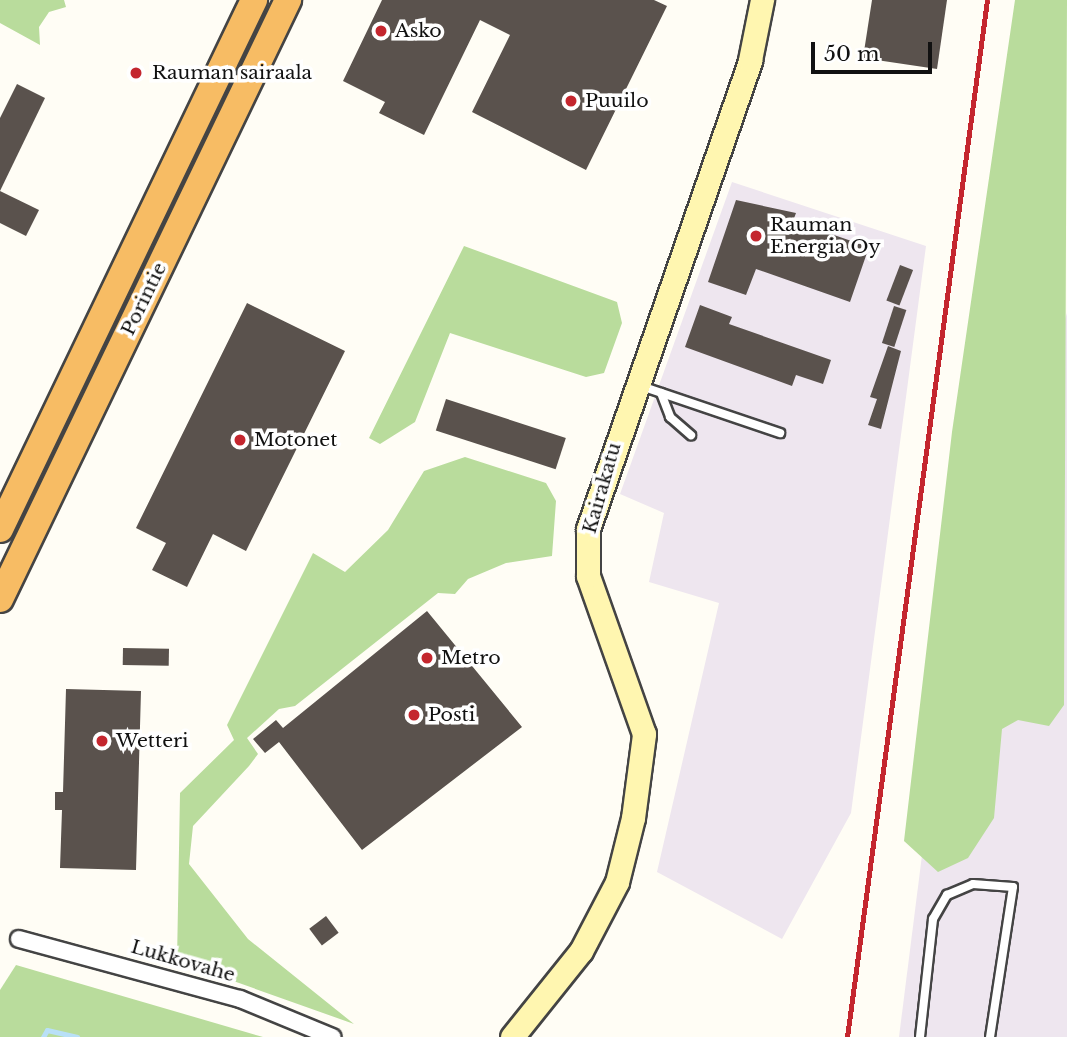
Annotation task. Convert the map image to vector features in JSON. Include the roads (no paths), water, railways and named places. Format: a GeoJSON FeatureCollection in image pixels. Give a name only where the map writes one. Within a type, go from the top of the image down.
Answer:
{"type":"FeatureCollection","features":[{"type":"Feature","properties":{"kind":"highway","name":"Porintie"},"geometry":{"type":"LineString","coordinates":[[0,529],[254,0]]}},
{"type":"Feature","properties":{"kind":"highway","name":"Porintie"},"geometry":{"type":"LineString","coordinates":[[0,599],[288,0]]}},
{"type":"Feature","properties":{"kind":"main road","name":"Kairakatu"},"geometry":{"type":"LineString","coordinates":[[512,1037],[581,951],[617,882],[633,818],[644,734],[639,707],[585,558],[588,529],[635,384],[750,60],[762,0]]}},
{"type":"Feature","properties":{"kind":"street","name":"Lukkovahe"},"geometry":{"type":"LineString","coordinates":[[19,939],[240,999],[332,1037]]}},
{"type":"Feature","properties":{"kind":"lane"},"geometry":{"type":"LineString","coordinates":[[635,384],[780,433]]}},
{"type":"Feature","properties":{"kind":"lane"},"geometry":{"type":"LineString","coordinates":[[662,393],[670,417],[691,435]]}},
{"type":"Feature","properties":{"kind":"lane"},"geometry":{"type":"LineString","coordinates":[[920,1037],[937,906],[959,887],[973,884],[1013,887],[990,1037]]}},
{"type":"Feature","properties":{"kind":"waterway"},"geometry":{"type":"LineString","coordinates":[[43,1037],[47,1030],[77,1037]]}},
{"type":"Feature","properties":{"kind":"railway"},"geometry":{"type":"LineString","coordinates":[[847,1037],[987,0]]}},
{"type":"Feature","properties":{"kind":"place","name":"Asko"},"geometry":{"type":"Point","coordinates":[381,31]}},
{"type":"Feature","properties":{"kind":"place","name":"Rauman sairaala"},"geometry":{"type":"Point","coordinates":[136,73]}},
{"type":"Feature","properties":{"kind":"place","name":"Puuilo"},"geometry":{"type":"Point","coordinates":[571,101]}},
{"type":"Feature","properties":{"kind":"place","name":"Rauman Energia Oy"},"geometry":{"type":"Point","coordinates":[756,236]}},
{"type":"Feature","properties":{"kind":"place","name":"Motonet"},"geometry":{"type":"Point","coordinates":[240,440]}},
{"type":"Feature","properties":{"kind":"place","name":"Metro"},"geometry":{"type":"Point","coordinates":[427,658]}},
{"type":"Feature","properties":{"kind":"place","name":"Posti"},"geometry":{"type":"Point","coordinates":[414,715]}},
{"type":"Feature","properties":{"kind":"place","name":"Wetteri"},"geometry":{"type":"Point","coordinates":[102,741]}}]}
